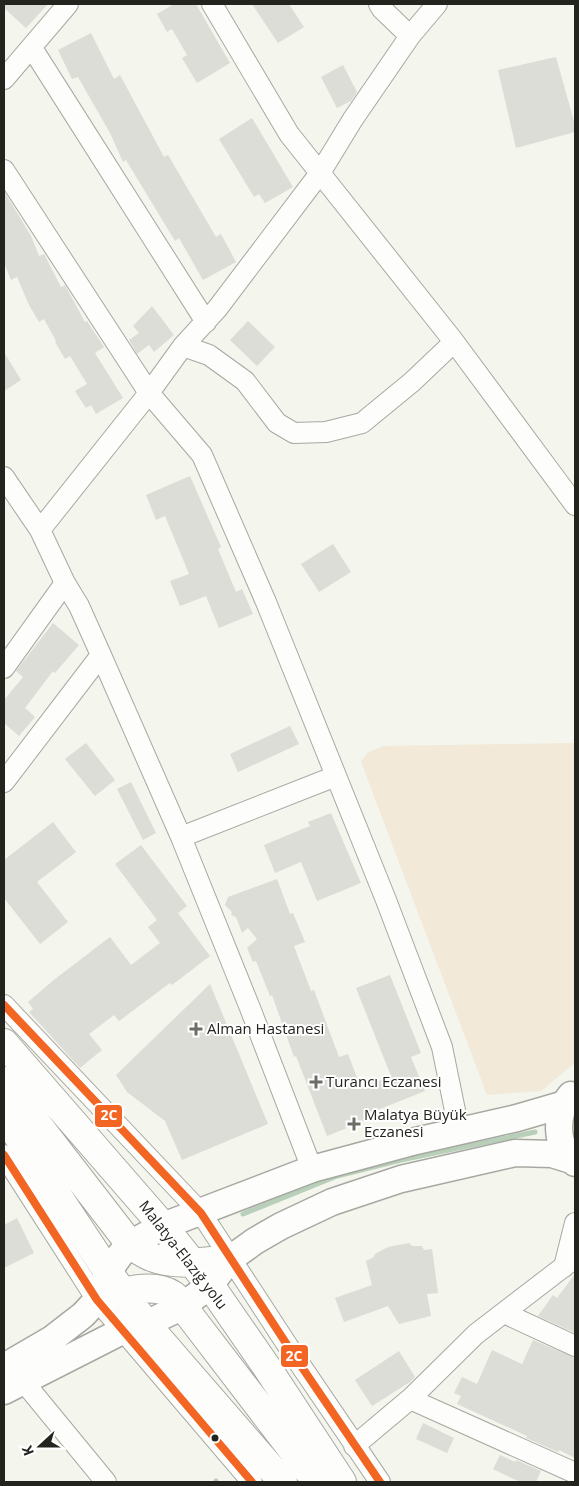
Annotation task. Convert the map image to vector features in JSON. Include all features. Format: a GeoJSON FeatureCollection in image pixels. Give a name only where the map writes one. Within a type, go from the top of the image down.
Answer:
{"type":"FeatureCollection","features":[{"type":"Feature","properties":{"kind":"highway","name":"Malatya-Elazığ yolu"},"geometry":{"type":"LineString","coordinates":[[4,1043],[158,1220],[210,1285],[342,1482]]}},
{"type":"Feature","properties":{"kind":"highway"},"geometry":{"type":"LineString","coordinates":[[4,1081],[127,1241],[148,1256],[179,1262],[230,1259]]}},
{"type":"Feature","properties":{"kind":"highway"},"geometry":{"type":"LineString","coordinates":[[4,1115],[109,1288],[143,1332],[283,1482]]}},
{"type":"Feature","properties":{"kind":"highway"},"geometry":{"type":"LineString","coordinates":[[127,1241],[158,1220]]}},
{"type":"Feature","properties":{"kind":"highway"},"geometry":{"type":"LineString","coordinates":[[109,1288],[143,1289],[172,1295],[317,1482]]}},
{"type":"Feature","properties":{"kind":"highway"},"geometry":{"type":"LineString","coordinates":[[143,1332],[186,1311]]}},
{"type":"Feature","properties":{"kind":"main road"},"geometry":{"type":"LineString","coordinates":[[158,1220],[201,1213],[312,1169],[459,1130],[517,1118],[570,1097]]}},
{"type":"Feature","properties":{"kind":"main road"},"geometry":{"type":"LineString","coordinates":[[570,1097],[559,1119],[559,1130],[561,1141],[573,1162]]}},
{"type":"Feature","properties":{"kind":"main road"},"geometry":{"type":"LineString","coordinates":[[186,1311],[210,1285],[230,1259],[255,1241],[281,1226],[332,1202],[402,1179],[514,1153],[543,1153],[573,1162]]}},
{"type":"Feature","properties":{"kind":"main road"},"geometry":{"type":"LineString","coordinates":[[10,1375],[83,1315],[109,1288],[120,1255],[127,1241]]}},
{"type":"Feature","properties":{"kind":"main road"},"geometry":{"type":"LineString","coordinates":[[10,1375],[143,1332]]}},
{"type":"Feature","properties":{"kind":"street"},"geometry":{"type":"LineString","coordinates":[[4,79],[68,4]]}},
{"type":"Feature","properties":{"kind":"street"},"geometry":{"type":"LineString","coordinates":[[212,4],[289,134],[454,342],[575,505]]}},
{"type":"Feature","properties":{"kind":"street"},"geometry":{"type":"LineString","coordinates":[[379,4],[410,36]]}},
{"type":"Feature","properties":{"kind":"street"},"geometry":{"type":"LineString","coordinates":[[40,530],[149,394],[183,346],[206,322],[320,173],[353,119],[410,36],[438,4]]}},
{"type":"Feature","properties":{"kind":"street"},"geometry":{"type":"LineString","coordinates":[[32,48],[206,322]]}},
{"type":"Feature","properties":{"kind":"street"},"geometry":{"type":"LineString","coordinates":[[4,170],[149,394],[202,455],[266,602],[442,1047],[459,1130]]}},
{"type":"Feature","properties":{"kind":"street"},"geometry":{"type":"LineString","coordinates":[[183,346],[209,355],[245,381],[278,423],[294,434],[326,432],[362,423],[412,382],[454,342]]}},
{"type":"Feature","properties":{"kind":"street"},"geometry":{"type":"LineString","coordinates":[[4,477],[40,530],[65,583],[79,606],[101,655],[181,837],[312,1169]]}},
{"type":"Feature","properties":{"kind":"street"},"geometry":{"type":"LineString","coordinates":[[4,668],[65,583]]}},
{"type":"Feature","properties":{"kind":"street"},"geometry":{"type":"LineString","coordinates":[[4,782],[101,655]]}},
{"type":"Feature","properties":{"kind":"street"},"geometry":{"type":"LineString","coordinates":[[181,837],[336,776]]}},
{"type":"Feature","properties":{"kind":"street"},"geometry":{"type":"LineString","coordinates":[[4,1005],[201,1213],[288,1347],[380,1482]]}},
{"type":"Feature","properties":{"kind":"street"},"geometry":{"type":"LineString","coordinates":[[4,1155],[109,1288]]}},
{"type":"Feature","properties":{"kind":"street"},"geometry":{"type":"LineString","coordinates":[[354,1446],[410,1399],[476,1334],[570,1263],[575,1223]]}},
{"type":"Feature","properties":{"kind":"street"},"geometry":{"type":"LineString","coordinates":[[504,1312],[575,1346]]}},
{"type":"Feature","properties":{"kind":"street"},"geometry":{"type":"LineString","coordinates":[[143,1332],[252,1482]]}},
{"type":"Feature","properties":{"kind":"street"},"geometry":{"type":"LineString","coordinates":[[10,1375],[106,1482]]}},
{"type":"Feature","properties":{"kind":"street"},"geometry":{"type":"LineString","coordinates":[[410,1399],[575,1473]]}},
{"type":"Feature","properties":{"kind":"shaded area"},"geometry":{"type":"Polygon","coordinates":[[[575,743],[575,1063],[541,1091],[487,1095],[361,762],[367,753],[383,746],[575,743]]]}},
{"type":"Feature","properties":{"kind":"building"},"geometry":{"type":"Polygon","coordinates":[[[4,4],[48,4],[26,28],[4,8],[4,4]]]}},
{"type":"Feature","properties":{"kind":"building"},"geometry":{"type":"Polygon","coordinates":[[[174,4],[196,4],[230,63],[197,83],[182,58],[187,55],[172,29],[167,32],[157,14],[174,4]]]}},
{"type":"Feature","properties":{"kind":"building"},"geometry":{"type":"Polygon","coordinates":[[[252,4],[289,4],[304,27],[278,43],[252,4]]]}},
{"type":"Feature","properties":{"kind":"building"},"geometry":{"type":"Polygon","coordinates":[[[91,33],[114,79],[120,75],[164,157],[168,155],[216,237],[221,234],[236,262],[203,280],[179,238],[175,241],[126,160],[123,162],[110,133],[78,77],[72,79],[58,50],[91,33]]]}},
{"type":"Feature","properties":{"kind":"building"},"geometry":{"type":"Polygon","coordinates":[[[556,57],[575,125],[575,132],[516,148],[498,70],[556,57]]]}},
{"type":"Feature","properties":{"kind":"building"},"geometry":{"type":"Polygon","coordinates":[[[343,65],[357,92],[351,101],[337,108],[321,77],[343,65]]]}},
{"type":"Feature","properties":{"kind":"building"},"geometry":{"type":"Polygon","coordinates":[[[252,118],[293,187],[265,203],[259,194],[254,197],[219,139],[252,118]]]}},
{"type":"Feature","properties":{"kind":"building"},"geometry":{"type":"Polygon","coordinates":[[[4,191],[31,236],[39,256],[44,254],[61,287],[65,285],[85,322],[87,321],[104,347],[95,353],[123,398],[96,414],[91,405],[86,408],[75,391],[87,384],[70,356],[65,359],[44,319],[39,322],[29,305],[17,277],[11,280],[4,263],[4,191]]]}},
{"type":"Feature","properties":{"kind":"building"},"geometry":{"type":"Polygon","coordinates":[[[152,306],[174,335],[154,352],[149,345],[137,354],[129,340],[139,333],[133,326],[152,306]]]}},
{"type":"Feature","properties":{"kind":"building"},"geometry":{"type":"Polygon","coordinates":[[[248,321],[275,347],[257,366],[230,340],[248,321]]]}},
{"type":"Feature","properties":{"kind":"building"},"geometry":{"type":"Polygon","coordinates":[[[4,352],[21,380],[4,391],[4,352]]]}},
{"type":"Feature","properties":{"kind":"building"},"geometry":{"type":"Polygon","coordinates":[[[190,476],[221,547],[218,549],[236,592],[242,589],[253,614],[219,628],[206,596],[180,606],[170,581],[189,574],[165,516],[156,520],[146,495],[190,476]]]}},
{"type":"Feature","properties":{"kind":"building"},"geometry":{"type":"Polygon","coordinates":[[[333,544],[351,572],[319,592],[301,564],[333,544]]]}},
{"type":"Feature","properties":{"kind":"building"},"geometry":{"type":"Polygon","coordinates":[[[53,623],[79,645],[55,673],[53,671],[25,708],[35,717],[19,736],[4,723],[4,700],[23,677],[16,671],[53,623]]]}},
{"type":"Feature","properties":{"kind":"building"},"geometry":{"type":"Polygon","coordinates":[[[290,726],[299,744],[238,772],[230,754],[290,726]]]}},
{"type":"Feature","properties":{"kind":"building"},"geometry":{"type":"Polygon","coordinates":[[[86,743],[115,780],[95,796],[65,759],[86,743]]]}},
{"type":"Feature","properties":{"kind":"building"},"geometry":{"type":"Polygon","coordinates":[[[131,782],[156,833],[143,840],[117,789],[131,782]]]}},
{"type":"Feature","properties":{"kind":"building"},"geometry":{"type":"Polygon","coordinates":[[[331,813],[361,883],[317,901],[301,862],[275,873],[264,845],[310,826],[308,822],[331,813]]]}},
{"type":"Feature","properties":{"kind":"building"},"geometry":{"type":"Polygon","coordinates":[[[53,822],[76,852],[37,882],[68,922],[40,944],[4,898],[4,860],[53,822]]]}},
{"type":"Feature","properties":{"kind":"building"},"geometry":{"type":"Polygon","coordinates":[[[141,845],[187,906],[178,913],[210,956],[172,985],[170,983],[119,1021],[114,1015],[89,1034],[102,1050],[80,1068],[29,1012],[33,1009],[28,1002],[110,937],[131,965],[160,943],[148,927],[157,920],[115,864],[141,845]]]}},
{"type":"Feature","properties":{"kind":"building"},"geometry":{"type":"Polygon","coordinates":[[[277,879],[290,914],[293,913],[305,942],[294,946],[311,991],[314,990],[339,1057],[348,1054],[361,1088],[391,1076],[356,988],[390,975],[421,1053],[411,1057],[425,1091],[370,1113],[372,1118],[327,1136],[296,1056],[294,1057],[272,995],[270,996],[256,961],[253,962],[247,948],[257,939],[248,928],[242,933],[236,917],[231,915],[232,912],[225,905],[228,897],[277,879]]]}},
{"type":"Feature","properties":{"kind":"building","name":"Alman Hastanesi"},"geometry":{"type":"Polygon","coordinates":[[[210,984],[268,1124],[182,1160],[165,1121],[127,1092],[116,1075],[210,984]]]}},
{"type":"Feature","properties":{"kind":"building"},"geometry":{"type":"Polygon","coordinates":[[[17,1218],[34,1253],[4,1268],[4,1225],[17,1218]]]}},
{"type":"Feature","properties":{"kind":"building"},"geometry":{"type":"Polygon","coordinates":[[[409,1243],[412,1246],[422,1246],[424,1250],[432,1249],[438,1293],[427,1294],[431,1316],[399,1324],[388,1306],[344,1322],[335,1298],[372,1285],[366,1261],[388,1247],[409,1243]]]}},
{"type":"Feature","properties":{"kind":"building"},"geometry":{"type":"Polygon","coordinates":[[[575,1274],[575,1333],[538,1316],[553,1295],[557,1298],[575,1274]]]}},
{"type":"Feature","properties":{"kind":"building"},"geometry":{"type":"Polygon","coordinates":[[[533,1340],[575,1358],[575,1458],[526,1438],[527,1436],[457,1404],[461,1396],[454,1393],[462,1377],[477,1384],[492,1350],[522,1364],[533,1340]]]}},
{"type":"Feature","properties":{"kind":"building"},"geometry":{"type":"Polygon","coordinates":[[[399,1351],[415,1377],[372,1406],[355,1380],[399,1351]]]}},
{"type":"Feature","properties":{"kind":"building"},"geometry":{"type":"Polygon","coordinates":[[[423,1423],[454,1438],[447,1453],[416,1439],[423,1423]]]}},
{"type":"Feature","properties":{"kind":"building"},"geometry":{"type":"Polygon","coordinates":[[[500,1455],[541,1471],[536,1482],[520,1482],[493,1469],[500,1455]]]}},
{"type":"Feature","properties":{"kind":"waterway"},"geometry":{"type":"LineString","coordinates":[[243,1214],[337,1176],[401,1160],[535,1132]]}},
{"type":"Feature","properties":{"kind":"transit line","name":"2C"},"geometry":{"type":"LineString","coordinates":[[4,1005],[201,1213],[297,1360],[380,1482]]}},
{"type":"Feature","properties":{"kind":"transit line","name":"2C"},"geometry":{"type":"LineString","coordinates":[[4,1155],[97,1300],[252,1482]]}},
{"type":"Feature","properties":{"kind":"place","name":"Alman Hastanesi"},"geometry":{"type":"Point","coordinates":[196,1029]}},
{"type":"Feature","properties":{"kind":"place","name":"Turancı Eczanesi"},"geometry":{"type":"Point","coordinates":[316,1082]}},
{"type":"Feature","properties":{"kind":"place","name":"Malatya Büyük Eczanesi"},"geometry":{"type":"Point","coordinates":[354,1124]}}]}
